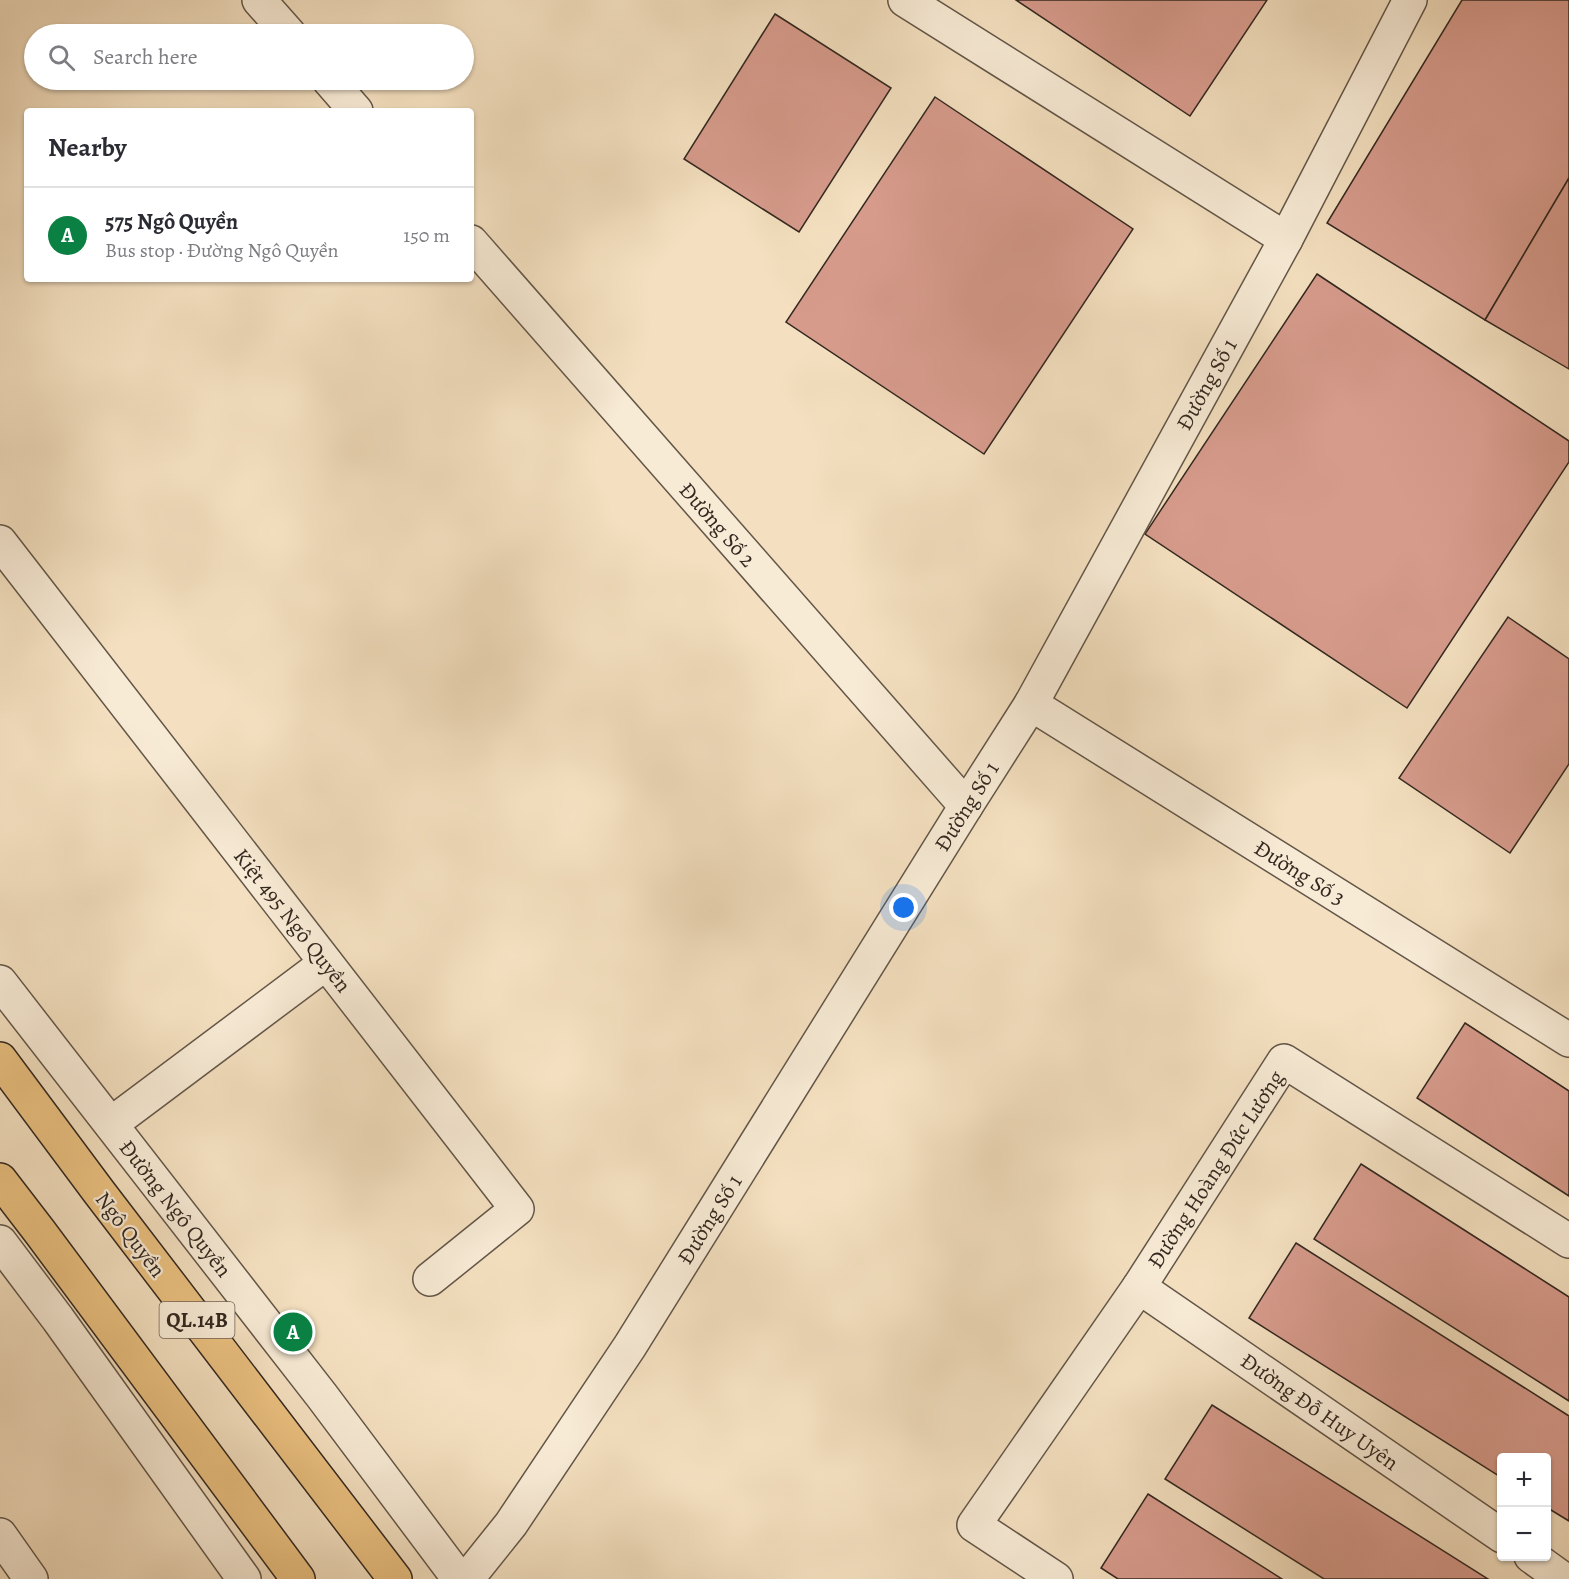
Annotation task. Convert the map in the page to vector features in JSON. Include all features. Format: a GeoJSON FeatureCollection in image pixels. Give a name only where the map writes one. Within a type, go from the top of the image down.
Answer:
{"type":"FeatureCollection","features":[{"type":"Feature","properties":{"kind":"highway","name":"Ngô Quyền"},"geometry":{"type":"LineString","coordinates":[[0,1059],[395,1579]]}},
{"type":"Feature","properties":{"kind":"highway","name":"QL.14B"},"geometry":{"type":"LineString","coordinates":[[0,1180],[298,1579]]}},
{"type":"Feature","properties":{"kind":"street"},"geometry":{"type":"LineString","coordinates":[[259,0],[280,24]]}},
{"type":"Feature","properties":{"kind":"street"},"geometry":{"type":"LineString","coordinates":[[905,0],[1286,239]]}},
{"type":"Feature","properties":{"kind":"street","name":"Đường Số 1"},"geometry":{"type":"LineString","coordinates":[[467,1579],[511,1524],[630,1346],[1031,704],[1286,239],[1410,0]]}},
{"type":"Feature","properties":{"kind":"street"},"geometry":{"type":"LineString","coordinates":[[337,90],[353,108]]}},
{"type":"Feature","properties":{"kind":"street","name":"Đường Số 2"},"geometry":{"type":"LineString","coordinates":[[474,245],[966,806]]}},
{"type":"Feature","properties":{"kind":"street","name":"Kiệt 495 Ngô Quyền"},"geometry":{"type":"LineString","coordinates":[[0,542],[517,1209],[430,1279]]}},
{"type":"Feature","properties":{"kind":"street","name":"Đường Số 3"},"geometry":{"type":"LineString","coordinates":[[1031,704],[1569,1041]]}},
{"type":"Feature","properties":{"kind":"street"},"geometry":{"type":"LineString","coordinates":[[111,1124],[326,963]]}},
{"type":"Feature","properties":{"kind":"street","name":"Đường Ngô Quyền"},"geometry":{"type":"LineString","coordinates":[[0,981],[322,1396],[459,1579]]}},
{"type":"Feature","properties":{"kind":"street","name":"Đường Hoàng Đức Lương"},"geometry":{"type":"LineString","coordinates":[[1015,1568],[974,1525],[1139,1287],[1284,1061],[1569,1241]]}},
{"type":"Feature","properties":{"kind":"street"},"geometry":{"type":"LineString","coordinates":[[3,1252],[58,1319],[244,1579]]}},
{"type":"Feature","properties":{"kind":"street","name":"Đường Đỗ Huy Uyên"},"geometry":{"type":"LineString","coordinates":[[1139,1287],[1497,1533]]}},
{"type":"Feature","properties":{"kind":"street"},"geometry":{"type":"LineString","coordinates":[[0,1535],[31,1579]]}},
{"type":"Feature","properties":{"kind":"street"},"geometry":{"type":"LineString","coordinates":[[1537,1561],[1563,1579]]}},
{"type":"Feature","properties":{"kind":"street"},"geometry":{"type":"LineString","coordinates":[[1015,1568],[1056,1579]]}},
{"type":"Feature","properties":{"kind":"building"},"geometry":{"type":"Polygon","coordinates":[[[1016,0],[1267,0],[1190,116],[1016,0]]]}},
{"type":"Feature","properties":{"kind":"building"},"geometry":{"type":"Polygon","coordinates":[[[1462,0],[1569,0],[1569,178],[1485,320],[1327,223],[1462,0]]]}},
{"type":"Feature","properties":{"kind":"building"},"geometry":{"type":"Polygon","coordinates":[[[775,14],[891,88],[799,232],[684,159],[775,14]]]}},
{"type":"Feature","properties":{"kind":"building"},"geometry":{"type":"Polygon","coordinates":[[[935,97],[1133,229],[984,454],[786,322],[935,97]]]}},
{"type":"Feature","properties":{"kind":"building"},"geometry":{"type":"Polygon","coordinates":[[[1569,178],[1569,369],[1485,320],[1569,178]]]}},
{"type":"Feature","properties":{"kind":"building"},"geometry":{"type":"Polygon","coordinates":[[[1317,274],[1569,441],[1569,462],[1407,708],[1145,534],[1317,274]]]}},
{"type":"Feature","properties":{"kind":"building"},"geometry":{"type":"Polygon","coordinates":[[[1508,617],[1569,659],[1569,764],[1510,853],[1399,778],[1508,617]]]}},
{"type":"Feature","properties":{"kind":"building"},"geometry":{"type":"Polygon","coordinates":[[[1465,1023],[1569,1091],[1569,1196],[1417,1098],[1465,1023]]]}},
{"type":"Feature","properties":{"kind":"building"},"geometry":{"type":"Polygon","coordinates":[[[1361,1164],[1569,1297],[1569,1401],[1314,1239],[1361,1164]]]}},
{"type":"Feature","properties":{"kind":"building"},"geometry":{"type":"Polygon","coordinates":[[[1296,1243],[1569,1416],[1569,1521],[1551,1510],[1551,1453],[1497,1453],[1497,1475],[1249,1318],[1296,1243]]]}},
{"type":"Feature","properties":{"kind":"building"},"geometry":{"type":"Polygon","coordinates":[[[1212,1405],[1488,1579],[1324,1579],[1165,1479],[1212,1405]]]}},
{"type":"Feature","properties":{"kind":"building"},"geometry":{"type":"Polygon","coordinates":[[[1148,1494],[1282,1579],[1118,1579],[1101,1568],[1148,1494]]]}},
{"type":"Feature","properties":{"kind":"place","name":"575 Ngô Quyền"},"geometry":{"type":"Point","coordinates":[293,1332]}}]}
